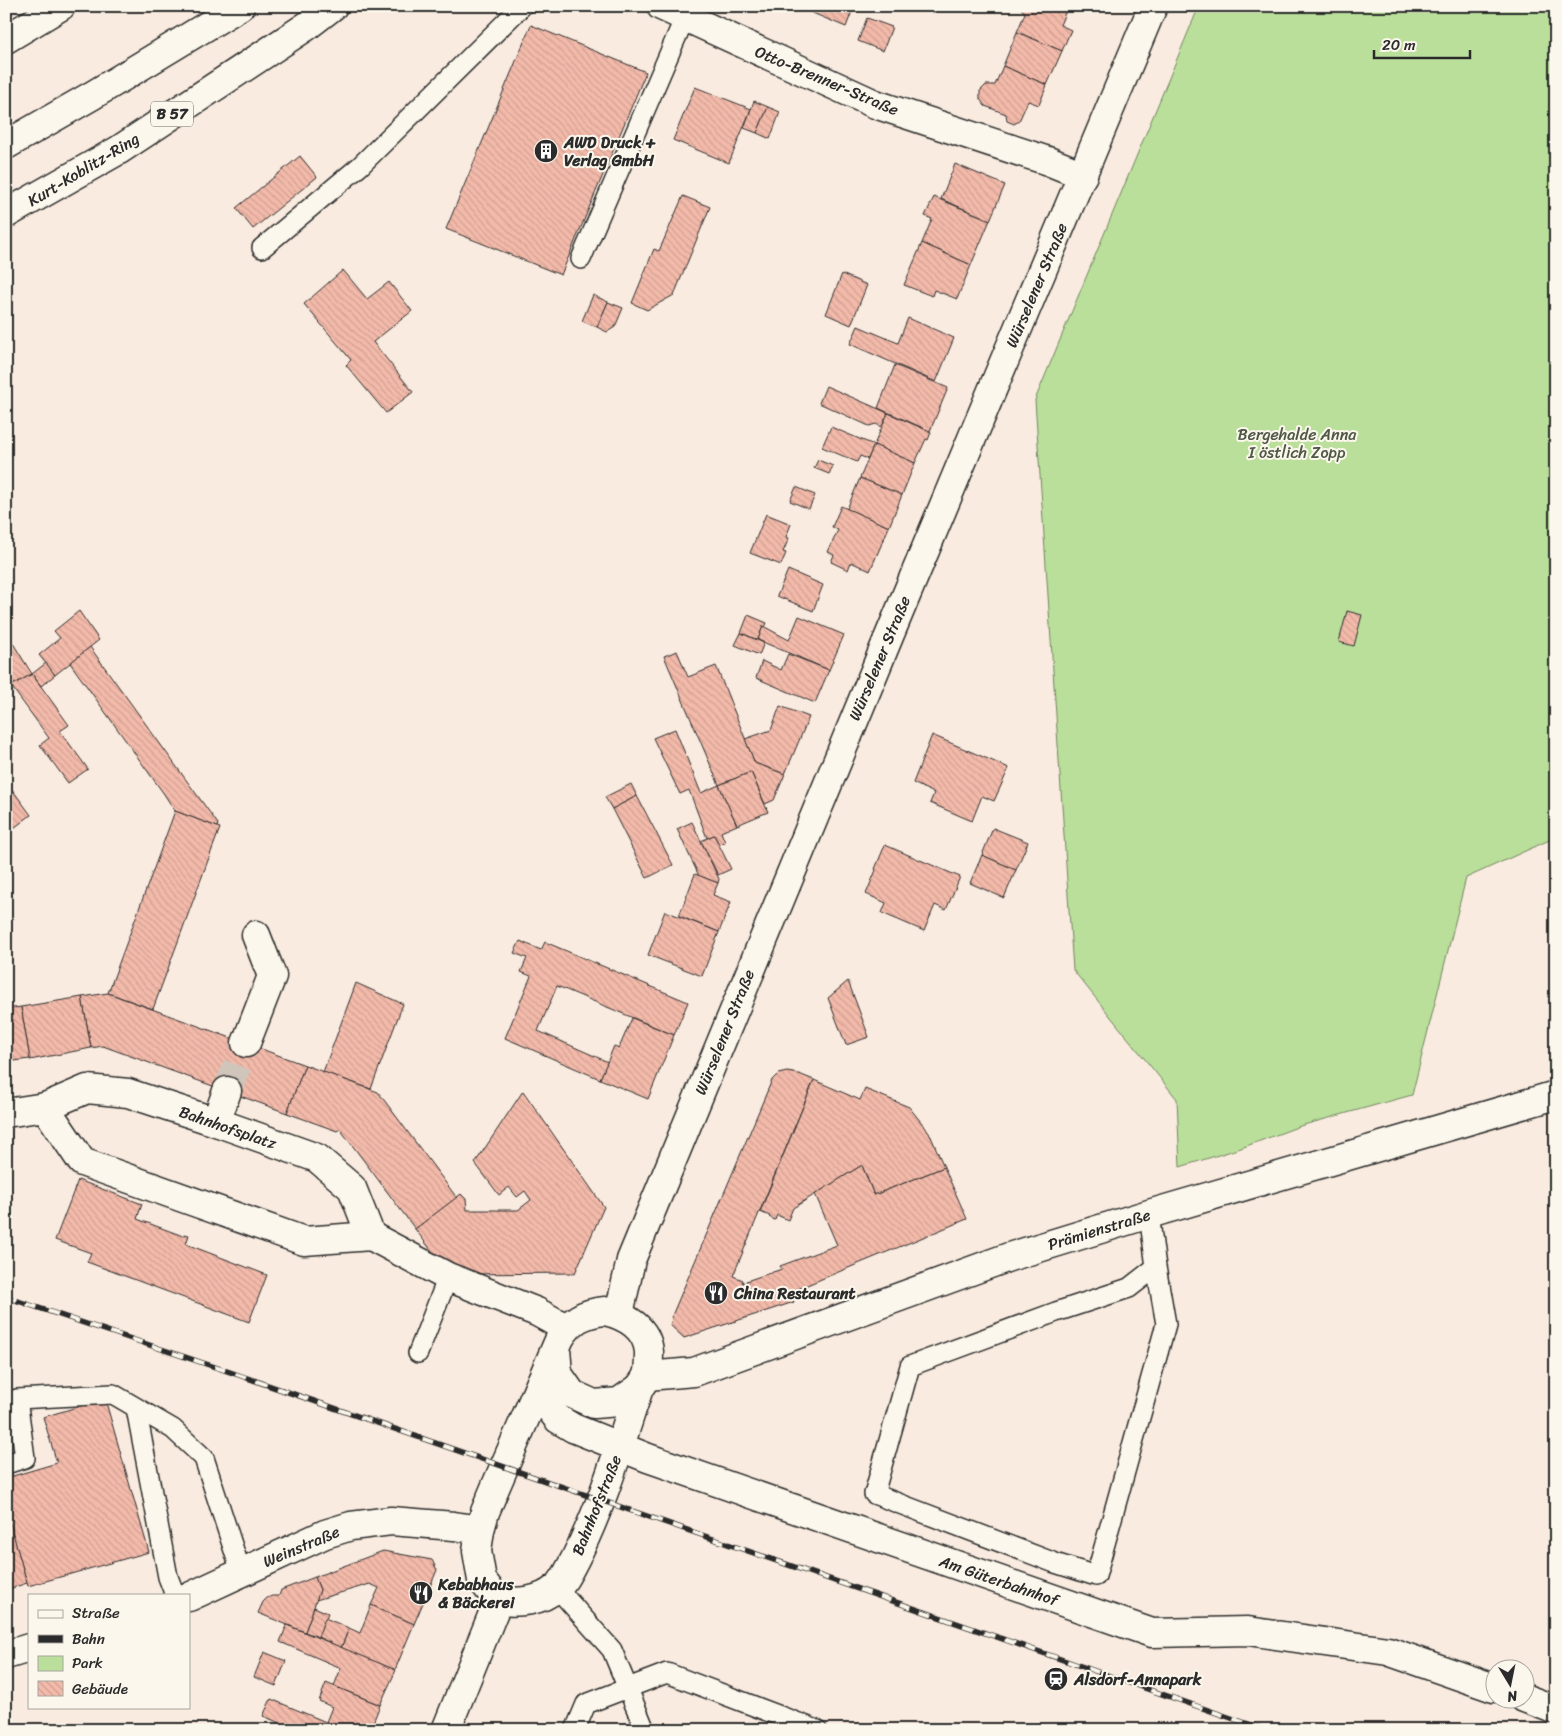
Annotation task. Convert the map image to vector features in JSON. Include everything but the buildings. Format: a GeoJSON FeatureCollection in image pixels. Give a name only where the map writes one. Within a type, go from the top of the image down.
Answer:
{"type":"FeatureCollection","features":[{"type":"Feature","properties":{"kind":"street"},"geometry":{"type":"LineString","coordinates":[[6,38],[61,6]]}},
{"type":"Feature","properties":{"kind":"street"},"geometry":{"type":"LineString","coordinates":[[6,145],[240,6]]}},
{"type":"Feature","properties":{"kind":"street","name":"Kurt-Koblitz-Ring"},"geometry":{"type":"LineString","coordinates":[[6,214],[119,150],[306,26],[333,6]]}},
{"type":"Feature","properties":{"kind":"street","name":"Würselener Straße"},"geometry":{"type":"LineString","coordinates":[[619,1314],[631,1260],[871,678],[1153,6]]}},
{"type":"Feature","properties":{"kind":"street","name":"Otto-Brenner-Straße"},"geometry":{"type":"LineString","coordinates":[[673,11],[875,104],[1048,161],[1082,175]]}},
{"type":"Feature","properties":{"kind":"street"},"geometry":{"type":"LineString","coordinates":[[246,1043],[272,976],[256,935]]}},
{"type":"Feature","properties":{"kind":"street","name":"Bahnhofsplatz"},"geometry":{"type":"LineString","coordinates":[[6,1113],[45,1107],[87,1089],[128,1093],[216,1122],[317,1158],[352,1188],[371,1236]]}},
{"type":"Feature","properties":{"kind":"street"},"geometry":{"type":"LineString","coordinates":[[216,1122],[227,1091]]}},
{"type":"Feature","properties":{"kind":"street","name":"Prämienstraße"},"geometry":{"type":"LineString","coordinates":[[643,1382],[694,1372],[1009,1257],[1556,1095]]}},
{"type":"Feature","properties":{"kind":"street"},"geometry":{"type":"LineString","coordinates":[[45,1107],[82,1162],[304,1241],[371,1236],[448,1277],[537,1312],[561,1338],[558,1374],[572,1394],[594,1404],[619,1402],[643,1382]]}},
{"type":"Feature","properties":{"kind":"street"},"geometry":{"type":"LineString","coordinates":[[557,1588],[537,1598],[520,1603],[498,1601],[482,1580],[477,1551],[480,1530],[488,1504],[561,1338],[577,1318],[590,1313],[605,1311],[619,1314]]}},
{"type":"Feature","properties":{"kind":"street","name":"Bahnhofstraße"},"geometry":{"type":"LineString","coordinates":[[557,1588],[570,1568],[588,1533],[643,1382],[649,1351],[644,1335],[633,1322],[619,1314]]}},
{"type":"Feature","properties":{"kind":"street","name":"Am Güterbahnhof"},"geometry":{"type":"LineString","coordinates":[[541,1382],[544,1401],[558,1419],[573,1428],[620,1447],[1152,1633],[1248,1630],[1388,1651],[1484,1685]]}},
{"type":"Feature","properties":{"kind":"street","name":"Weinstraße"},"geometry":{"type":"LineString","coordinates":[[190,1596],[325,1534],[351,1526],[391,1521],[480,1530]]}},
{"type":"Feature","properties":{"kind":"street"},"geometry":{"type":"LineString","coordinates":[[446,1730],[498,1601]]}},
{"type":"Feature","properties":{"kind":"street"},"geometry":{"type":"LineString","coordinates":[[6,1655],[28,1648]]}},
{"type":"Feature","properties":{"kind":"street"},"geometry":{"type":"LineString","coordinates":[[1534,1702],[1556,1710]]}},
{"type":"Feature","properties":{"kind":"lane"},"geometry":{"type":"LineString","coordinates":[[262,248],[360,166],[522,6]]}},
{"type":"Feature","properties":{"kind":"lane"},"geometry":{"type":"LineString","coordinates":[[581,260],[673,11]]}},
{"type":"Feature","properties":{"kind":"lane"},"geometry":{"type":"LineString","coordinates":[[1149,1214],[1166,1324],[1096,1576],[1055,1563],[874,1494],[910,1366],[1056,1312],[1129,1288],[1156,1267]]}},
{"type":"Feature","properties":{"kind":"lane"},"geometry":{"type":"LineString","coordinates":[[418,1353],[448,1277]]}},
{"type":"Feature","properties":{"kind":"lane"},"geometry":{"type":"LineString","coordinates":[[6,1464],[25,1458],[17,1399],[113,1394],[173,1429],[204,1458],[241,1572]]}},
{"type":"Feature","properties":{"kind":"lane"},"geometry":{"type":"LineString","coordinates":[[136,1408],[168,1578],[175,1594]]}},
{"type":"Feature","properties":{"kind":"lane"},"geometry":{"type":"LineString","coordinates":[[557,1588],[612,1650],[645,1730]]}},
{"type":"Feature","properties":{"kind":"lane"},"geometry":{"type":"LineString","coordinates":[[575,1730],[586,1704],[667,1673],[817,1730]]}},
{"type":"Feature","properties":{"kind":"green space","name":"Bergehalde Anna I östlich Zopp"},"geometry":{"type":"Polygon","coordinates":[[[1199,6],[1556,6],[1556,837],[1466,878],[1412,1095],[1300,1126],[1241,1148],[1180,1167],[1177,1099],[1073,970],[1035,400],[1199,6]]]}},
{"type":"Feature","properties":{"kind":"tunnel"},"geometry":{"type":"LineString","coordinates":[[227,1091],[246,1043]]}},
{"type":"Feature","properties":{"kind":"railway"},"geometry":{"type":"LineString","coordinates":[[6,1297],[227,1371],[1266,1730]]}},
{"type":"Feature","properties":{"kind":"place","name":"AWD Druck + Verlag GmbH"},"geometry":{"type":"Point","coordinates":[546,151]}},
{"type":"Feature","properties":{"kind":"place","name":"China Restaurant"},"geometry":{"type":"Point","coordinates":[716,1293]}},
{"type":"Feature","properties":{"kind":"place","name":"Kebabhaus & Bäckerei"},"geometry":{"type":"Point","coordinates":[421,1593]}},
{"type":"Feature","properties":{"kind":"place","name":"Alsdorf-Annapark"},"geometry":{"type":"Point","coordinates":[1056,1679]}}]}
